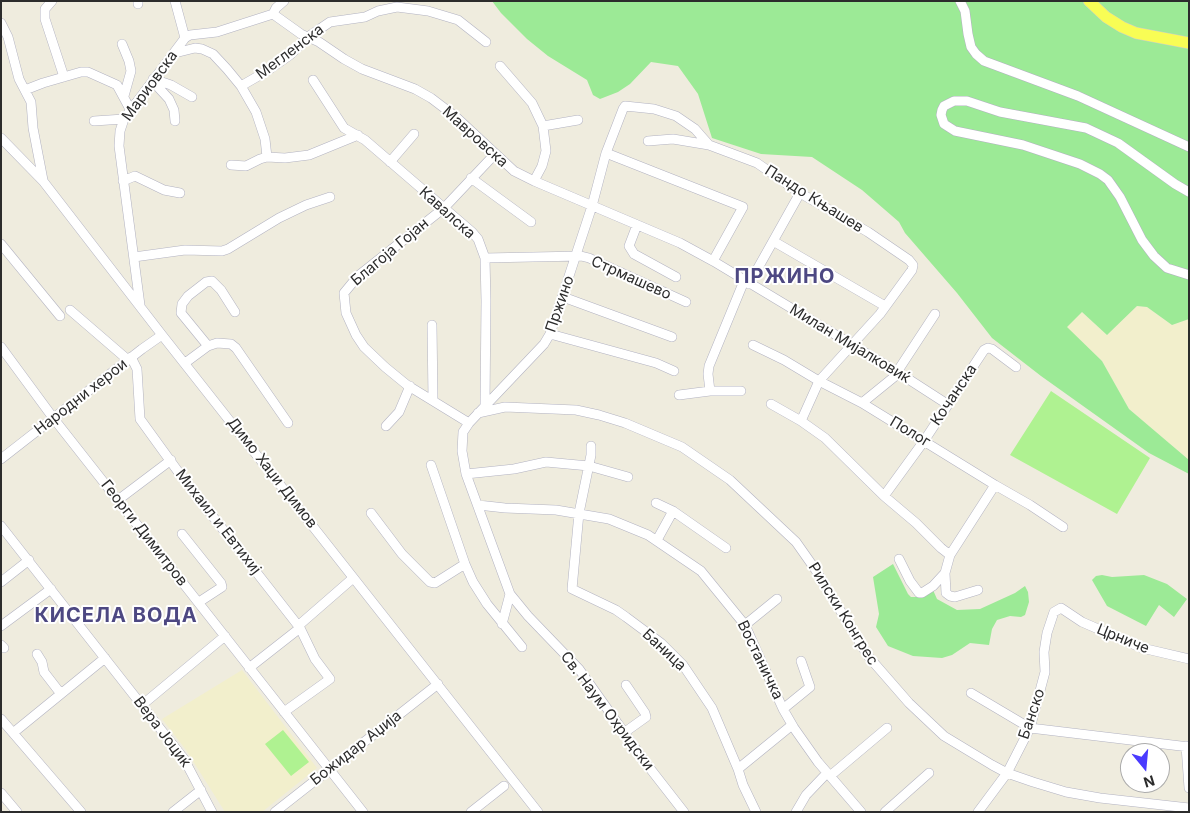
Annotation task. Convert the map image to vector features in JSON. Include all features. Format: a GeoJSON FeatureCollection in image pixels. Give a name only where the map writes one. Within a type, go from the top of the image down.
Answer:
{"type":"FeatureCollection","features":[{"type":"Feature","properties":{"kind":"main road"},"geometry":{"type":"LineString","coordinates":[[1089,1],[1106,17],[1136,33],[1189,43]]}},
{"type":"Feature","properties":{"kind":"street"},"geometry":{"type":"LineString","coordinates":[[52,1],[45,9],[45,18],[64,77]]}},
{"type":"Feature","properties":{"kind":"street"},"geometry":{"type":"LineString","coordinates":[[175,1],[185,38]]}},
{"type":"Feature","properties":{"kind":"street"},"geometry":{"type":"LineString","coordinates":[[284,1],[276,8],[273,14],[308,37]]}},
{"type":"Feature","properties":{"kind":"street"},"geometry":{"type":"LineString","coordinates":[[960,1],[965,11],[971,47],[984,61],[1078,96],[1189,147]]}},
{"type":"Feature","properties":{"kind":"street","name":"Мегленска"},"geometry":{"type":"LineString","coordinates":[[241,86],[290,55],[308,37],[330,22],[365,18],[398,4],[458,20],[486,42]]}},
{"type":"Feature","properties":{"kind":"street","name":"Мариовска"},"geometry":{"type":"LineString","coordinates":[[140,305],[119,137],[124,119],[185,38],[190,35],[216,32],[273,14]]}},
{"type":"Feature","properties":{"kind":"street"},"geometry":{"type":"LineString","coordinates":[[1,23],[8,38],[19,79],[31,102],[33,128],[43,181]]}},
{"type":"Feature","properties":{"kind":"street","name":"Мавровска"},"geometry":{"type":"LineString","coordinates":[[308,37],[320,42],[362,69],[415,89],[431,98],[456,117],[514,171],[592,206]]}},
{"type":"Feature","properties":{"kind":"street"},"geometry":{"type":"LineString","coordinates":[[122,44],[131,71],[124,96]]}},
{"type":"Feature","properties":{"kind":"street"},"geometry":{"type":"LineString","coordinates":[[175,53],[195,48],[207,51],[227,69],[241,86],[256,112],[265,139],[267,157]]}},
{"type":"Feature","properties":{"kind":"street"},"geometry":{"type":"LineString","coordinates":[[500,66],[532,103],[543,126],[546,151],[542,166],[534,181]]}},
{"type":"Feature","properties":{"kind":"street"},"geometry":{"type":"LineString","coordinates":[[25,90],[43,82],[85,72],[95,74],[117,85],[130,109]]}},
{"type":"Feature","properties":{"kind":"street"},"geometry":{"type":"LineString","coordinates":[[155,80],[171,84],[192,97]]}},
{"type":"Feature","properties":{"kind":"street"},"geometry":{"type":"LineString","coordinates":[[155,80],[171,103],[175,121]]}},
{"type":"Feature","properties":{"kind":"street","name":"Кавалска"},"geometry":{"type":"LineString","coordinates":[[313,80],[342,126],[358,135],[478,239],[485,258],[485,406]]}},
{"type":"Feature","properties":{"kind":"street"},"geometry":{"type":"LineString","coordinates":[[1189,192],[1118,143],[1086,128],[1000,112],[967,101],[954,101],[944,106],[942,110],[941,115],[944,124],[955,131],[1023,145],[1080,164],[1100,174],[1108,180],[1120,197],[1150,251],[1167,268],[1189,274]]}},
{"type":"Feature","properties":{"kind":"street","name":"Пандо Књашев"},"geometry":{"type":"LineString","coordinates":[[625,106],[654,109],[676,116],[695,129],[709,145]]}},
{"type":"Feature","properties":{"kind":"street","name":"Пржино"},"geometry":{"type":"LineString","coordinates":[[478,506],[466,474],[461,443],[464,432],[469,423],[544,344],[550,334],[592,206],[606,153],[625,106]]}},
{"type":"Feature","properties":{"kind":"street"},"geometry":{"type":"LineString","coordinates":[[94,121],[124,119]]}},
{"type":"Feature","properties":{"kind":"street"},"geometry":{"type":"LineString","coordinates":[[543,126],[578,120]]}},
{"type":"Feature","properties":{"kind":"street"},"geometry":{"type":"LineString","coordinates":[[390,162],[414,134]]}},
{"type":"Feature","properties":{"kind":"street"},"geometry":{"type":"LineString","coordinates":[[231,165],[246,166],[267,157],[285,158],[309,155],[358,135]]}},
{"type":"Feature","properties":{"kind":"street","name":"Димо Хаџи Димов"},"geometry":{"type":"LineString","coordinates":[[1,138],[43,181],[538,812]]}},
{"type":"Feature","properties":{"kind":"street","name":"Пандо Књашев"},"geometry":{"type":"LineString","coordinates":[[648,142],[673,139],[709,145],[757,163],[800,193],[868,232],[910,260],[914,264],[912,270],[885,306]]}},
{"type":"Feature","properties":{"kind":"street"},"geometry":{"type":"LineString","coordinates":[[606,153],[743,207],[712,261]]}},
{"type":"Feature","properties":{"kind":"street","name":"Благоја Гојан"},"geometry":{"type":"LineString","coordinates":[[469,423],[410,386],[385,367],[360,342],[346,312],[344,293],[358,276],[444,208],[495,154]]}},
{"type":"Feature","properties":{"kind":"street"},"geometry":{"type":"LineString","coordinates":[[123,181],[135,176],[164,190],[180,193]]}},
{"type":"Feature","properties":{"kind":"street"},"geometry":{"type":"LineString","coordinates":[[471,178],[531,222]]}},
{"type":"Feature","properties":{"kind":"street"},"geometry":{"type":"LineString","coordinates":[[710,391],[709,366],[746,282],[773,241],[800,193]]}},
{"type":"Feature","properties":{"kind":"street"},"geometry":{"type":"LineString","coordinates":[[134,257],[185,250],[222,251],[279,218],[330,197]]}},
{"type":"Feature","properties":{"kind":"street","name":"Милан Мијалковиќ"},"geometry":{"type":"LineString","coordinates":[[592,206],[680,243],[898,372],[947,404]]}},
{"type":"Feature","properties":{"kind":"street"},"geometry":{"type":"LineString","coordinates":[[637,225],[629,246],[634,254],[676,277]]}},
{"type":"Feature","properties":{"kind":"street"},"geometry":{"type":"LineString","coordinates":[[773,241],[885,306],[852,346],[818,381],[801,421]]}},
{"type":"Feature","properties":{"kind":"street"},"geometry":{"type":"LineString","coordinates":[[1,244],[60,316]]}},
{"type":"Feature","properties":{"kind":"street","name":"Стрмашево"},"geometry":{"type":"LineString","coordinates":[[485,258],[576,256],[589,258],[686,302]]}},
{"type":"Feature","properties":{"kind":"street"},"geometry":{"type":"LineString","coordinates":[[117,276],[128,277],[132,275],[135,268]]}},
{"type":"Feature","properties":{"kind":"street"},"geometry":{"type":"LineString","coordinates":[[208,346],[181,314],[182,304],[188,296],[206,282],[212,281],[222,290],[235,312]]}},
{"type":"Feature","properties":{"kind":"street"},"geometry":{"type":"LineString","coordinates":[[563,297],[672,337]]}},
{"type":"Feature","properties":{"kind":"street"},"geometry":{"type":"LineString","coordinates":[[70,310],[130,359]]}},
{"type":"Feature","properties":{"kind":"street"},"geometry":{"type":"LineString","coordinates":[[862,403],[898,372],[935,314]]}},
{"type":"Feature","properties":{"kind":"street"},"geometry":{"type":"LineString","coordinates":[[432,324],[433,400]]}},
{"type":"Feature","properties":{"kind":"street"},"geometry":{"type":"LineString","coordinates":[[550,334],[656,362],[674,371]]}},
{"type":"Feature","properties":{"kind":"street","name":"Народни херои"},"geometry":{"type":"LineString","coordinates":[[1,459],[162,335]]}},
{"type":"Feature","properties":{"kind":"street"},"geometry":{"type":"LineString","coordinates":[[185,364],[208,346],[217,343],[231,344],[288,423]]}},
{"type":"Feature","properties":{"kind":"street","name":"Полог"},"geometry":{"type":"LineString","coordinates":[[753,345],[862,403],[995,485],[1030,504],[1063,527]]}},
{"type":"Feature","properties":{"kind":"street","name":"Георги Димитров"},"geometry":{"type":"LineString","coordinates":[[1,347],[54,419],[199,602],[328,770],[363,812]]}},
{"type":"Feature","properties":{"kind":"street","name":"Кочанска"},"geometry":{"type":"LineString","coordinates":[[884,496],[924,441],[984,350],[992,349],[1016,367]]}},
{"type":"Feature","properties":{"kind":"street","name":"Михаил и Евтихиј"},"geometry":{"type":"LineString","coordinates":[[130,359],[137,369],[140,419],[299,627],[315,659],[330,679],[284,712]]}},
{"type":"Feature","properties":{"kind":"street"},"geometry":{"type":"LineString","coordinates":[[386,426],[399,412],[405,402],[410,386]]}},
{"type":"Feature","properties":{"kind":"street"},"geometry":{"type":"LineString","coordinates":[[679,395],[710,391],[741,391]]}},
{"type":"Feature","properties":{"kind":"street"},"geometry":{"type":"LineString","coordinates":[[492,399],[505,408]]}},
{"type":"Feature","properties":{"kind":"street"},"geometry":{"type":"LineString","coordinates":[[771,404],[801,421],[825,438],[884,496],[950,555]]}},
{"type":"Feature","properties":{"kind":"street","name":"Рилски Конгрес"},"geometry":{"type":"LineString","coordinates":[[477,414],[505,408],[576,410],[599,415],[666,439],[682,447],[714,467],[730,480],[767,513],[801,548],[816,569],[868,656],[908,703],[944,736],[976,757],[1007,773],[1066,792],[1091,797],[1189,808]]}},
{"type":"Feature","properties":{"kind":"street"},"geometry":{"type":"LineString","coordinates":[[579,513],[589,466],[591,446]]}},
{"type":"Feature","properties":{"kind":"street"},"geometry":{"type":"LineString","coordinates":[[118,500],[171,460]]}},
{"type":"Feature","properties":{"kind":"street"},"geometry":{"type":"LineString","coordinates":[[466,474],[514,470],[546,462],[589,466],[628,477]]}},
{"type":"Feature","properties":{"kind":"street"},"geometry":{"type":"LineString","coordinates":[[431,465],[465,564],[480,594],[522,648]]}},
{"type":"Feature","properties":{"kind":"street"},"geometry":{"type":"LineString","coordinates":[[978,590],[955,597],[948,595],[944,589],[945,573],[950,555],[995,485]]}},
{"type":"Feature","properties":{"kind":"street"},"geometry":{"type":"LineString","coordinates":[[656,504],[673,510],[726,548]]}},
{"type":"Feature","properties":{"kind":"street","name":"Востаничка"},"geometry":{"type":"LineString","coordinates":[[478,506],[556,510],[617,522],[657,540],[701,571],[746,625],[792,725],[818,762],[861,812]]}},
{"type":"Feature","properties":{"kind":"street","name":"Св. Наум Охридски"},"geometry":{"type":"LineString","coordinates":[[478,506],[510,594],[528,616],[579,669],[645,762],[684,812]]}},
{"type":"Feature","properties":{"kind":"street"},"geometry":{"type":"LineString","coordinates":[[657,540],[673,510]]}},
{"type":"Feature","properties":{"kind":"street","name":"Баница"},"geometry":{"type":"LineString","coordinates":[[579,513],[572,589],[626,617],[660,643],[684,665],[712,708],[738,769],[743,786],[756,812]]}},
{"type":"Feature","properties":{"kind":"street"},"geometry":{"type":"LineString","coordinates":[[371,514],[397,548],[430,582],[435,583],[465,564]]}},
{"type":"Feature","properties":{"kind":"street","name":"Вера Јоциќ"},"geometry":{"type":"LineString","coordinates":[[1,526],[184,759],[212,812]]}},
{"type":"Feature","properties":{"kind":"street"},"geometry":{"type":"LineString","coordinates":[[182,534],[221,583],[222,587],[199,602]]}},
{"type":"Feature","properties":{"kind":"street"},"geometry":{"type":"LineString","coordinates":[[1,582],[29,560]]}},
{"type":"Feature","properties":{"kind":"street"},"geometry":{"type":"LineString","coordinates":[[899,560],[919,593],[933,586],[945,573]]}},
{"type":"Feature","properties":{"kind":"street"},"geometry":{"type":"LineString","coordinates":[[249,668],[299,627],[352,579]]}},
{"type":"Feature","properties":{"kind":"street"},"geometry":{"type":"LineString","coordinates":[[1,626],[51,588]]}},
{"type":"Feature","properties":{"kind":"street"},"geometry":{"type":"LineString","coordinates":[[502,624],[510,594]]}},
{"type":"Feature","properties":{"kind":"street"},"geometry":{"type":"LineString","coordinates":[[746,625],[777,598]]}},
{"type":"Feature","properties":{"kind":"street","name":"Банско"},"geometry":{"type":"LineString","coordinates":[[978,812],[1007,773],[1030,728],[1045,672],[1044,652],[1047,633],[1053,614],[1061,608]]}},
{"type":"Feature","properties":{"kind":"street","name":"Црниче"},"geometry":{"type":"LineString","coordinates":[[1061,608],[1082,622],[1142,648],[1189,659]]}},
{"type":"Feature","properties":{"kind":"street"},"geometry":{"type":"LineString","coordinates":[[142,705],[225,636]]}},
{"type":"Feature","properties":{"kind":"street"},"geometry":{"type":"LineString","coordinates":[[37,654],[42,662],[44,672],[61,694]]}},
{"type":"Feature","properties":{"kind":"street"},"geometry":{"type":"LineString","coordinates":[[13,733],[105,658]]}},
{"type":"Feature","properties":{"kind":"street"},"geometry":{"type":"LineString","coordinates":[[783,709],[810,687],[801,661]]}},
{"type":"Feature","properties":{"kind":"street","name":"Божидар Аџија"},"geometry":{"type":"LineString","coordinates":[[275,812],[438,684]]}},
{"type":"Feature","properties":{"kind":"street"},"geometry":{"type":"LineString","coordinates":[[624,732],[646,717],[626,685]]}},
{"type":"Feature","properties":{"kind":"street"},"geometry":{"type":"LineString","coordinates":[[970,693],[1030,728],[1187,747],[1189,788]]}},
{"type":"Feature","properties":{"kind":"street"},"geometry":{"type":"LineString","coordinates":[[1,719],[81,812]]}},
{"type":"Feature","properties":{"kind":"street"},"geometry":{"type":"LineString","coordinates":[[738,769],[792,725]]}},
{"type":"Feature","properties":{"kind":"street"},"geometry":{"type":"LineString","coordinates":[[796,812],[806,795],[886,728]]}},
{"type":"Feature","properties":{"kind":"street"},"geometry":{"type":"LineString","coordinates":[[885,812],[929,773]]}},
{"type":"Feature","properties":{"kind":"street"},"geometry":{"type":"LineString","coordinates":[[471,812],[504,786]]}},
{"type":"Feature","properties":{"kind":"street"},"geometry":{"type":"LineString","coordinates":[[173,812],[201,790]]}},
{"type":"Feature","properties":{"kind":"street"},"geometry":{"type":"LineString","coordinates":[[1,793],[18,812]]}},
{"type":"Feature","properties":{"kind":"shaded area"},"geometry":{"type":"Polygon","coordinates":[[[1137,306],[1147,307],[1172,325],[1189,319],[1189,460],[1129,409],[1102,361],[1066,327],[1082,312],[1107,335],[1137,306]]]}},
{"type":"Feature","properties":{"kind":"shaded area"},"geometry":{"type":"Polygon","coordinates":[[[242,670],[317,768],[262,812],[225,812],[186,750],[162,719],[242,670]]]}},
{"type":"Feature","properties":{"kind":"green space"},"geometry":{"type":"Polygon","coordinates":[[[492,1],[1189,1],[1189,319],[1172,325],[1147,307],[1137,306],[1107,335],[1082,312],[1067,327],[1102,361],[1129,409],[1189,460],[1189,474],[1149,453],[1041,376],[992,338],[957,293],[905,233],[899,222],[862,190],[812,157],[761,154],[712,138],[698,94],[678,66],[651,62],[630,84],[618,92],[600,99],[593,95],[587,80],[548,56],[527,39],[501,13],[492,1]]]}},
{"type":"Feature","properties":{"kind":"green space"},"geometry":{"type":"Polygon","coordinates":[[[1051,391],[1150,458],[1117,514],[1010,455],[1051,391]]]}},
{"type":"Feature","properties":{"kind":"green space"},"geometry":{"type":"Polygon","coordinates":[[[893,564],[911,597],[920,597],[933,590],[937,599],[957,610],[980,609],[1015,593],[1025,586],[1029,602],[1025,615],[1021,617],[1010,616],[997,620],[992,629],[989,645],[970,643],[952,655],[942,658],[913,656],[888,646],[876,627],[879,614],[873,577],[893,564]]]}},
{"type":"Feature","properties":{"kind":"green space"},"geometry":{"type":"Polygon","coordinates":[[[1144,575],[1167,584],[1187,599],[1174,617],[1159,605],[1146,626],[1107,606],[1092,580],[1096,576],[1112,577],[1144,575]]]}},
{"type":"Feature","properties":{"kind":"green space"},"geometry":{"type":"Polygon","coordinates":[[[283,730],[309,762],[291,776],[265,744],[283,730]]]}},
{"type":"Feature","properties":{"kind":"district","name":"ПРЖИНО"},"geometry":{"type":"Point","coordinates":[785,277]}},
{"type":"Feature","properties":{"kind":"district","name":"КИСЕЛА ВОДА"},"geometry":{"type":"Point","coordinates":[116,616]}}]}
